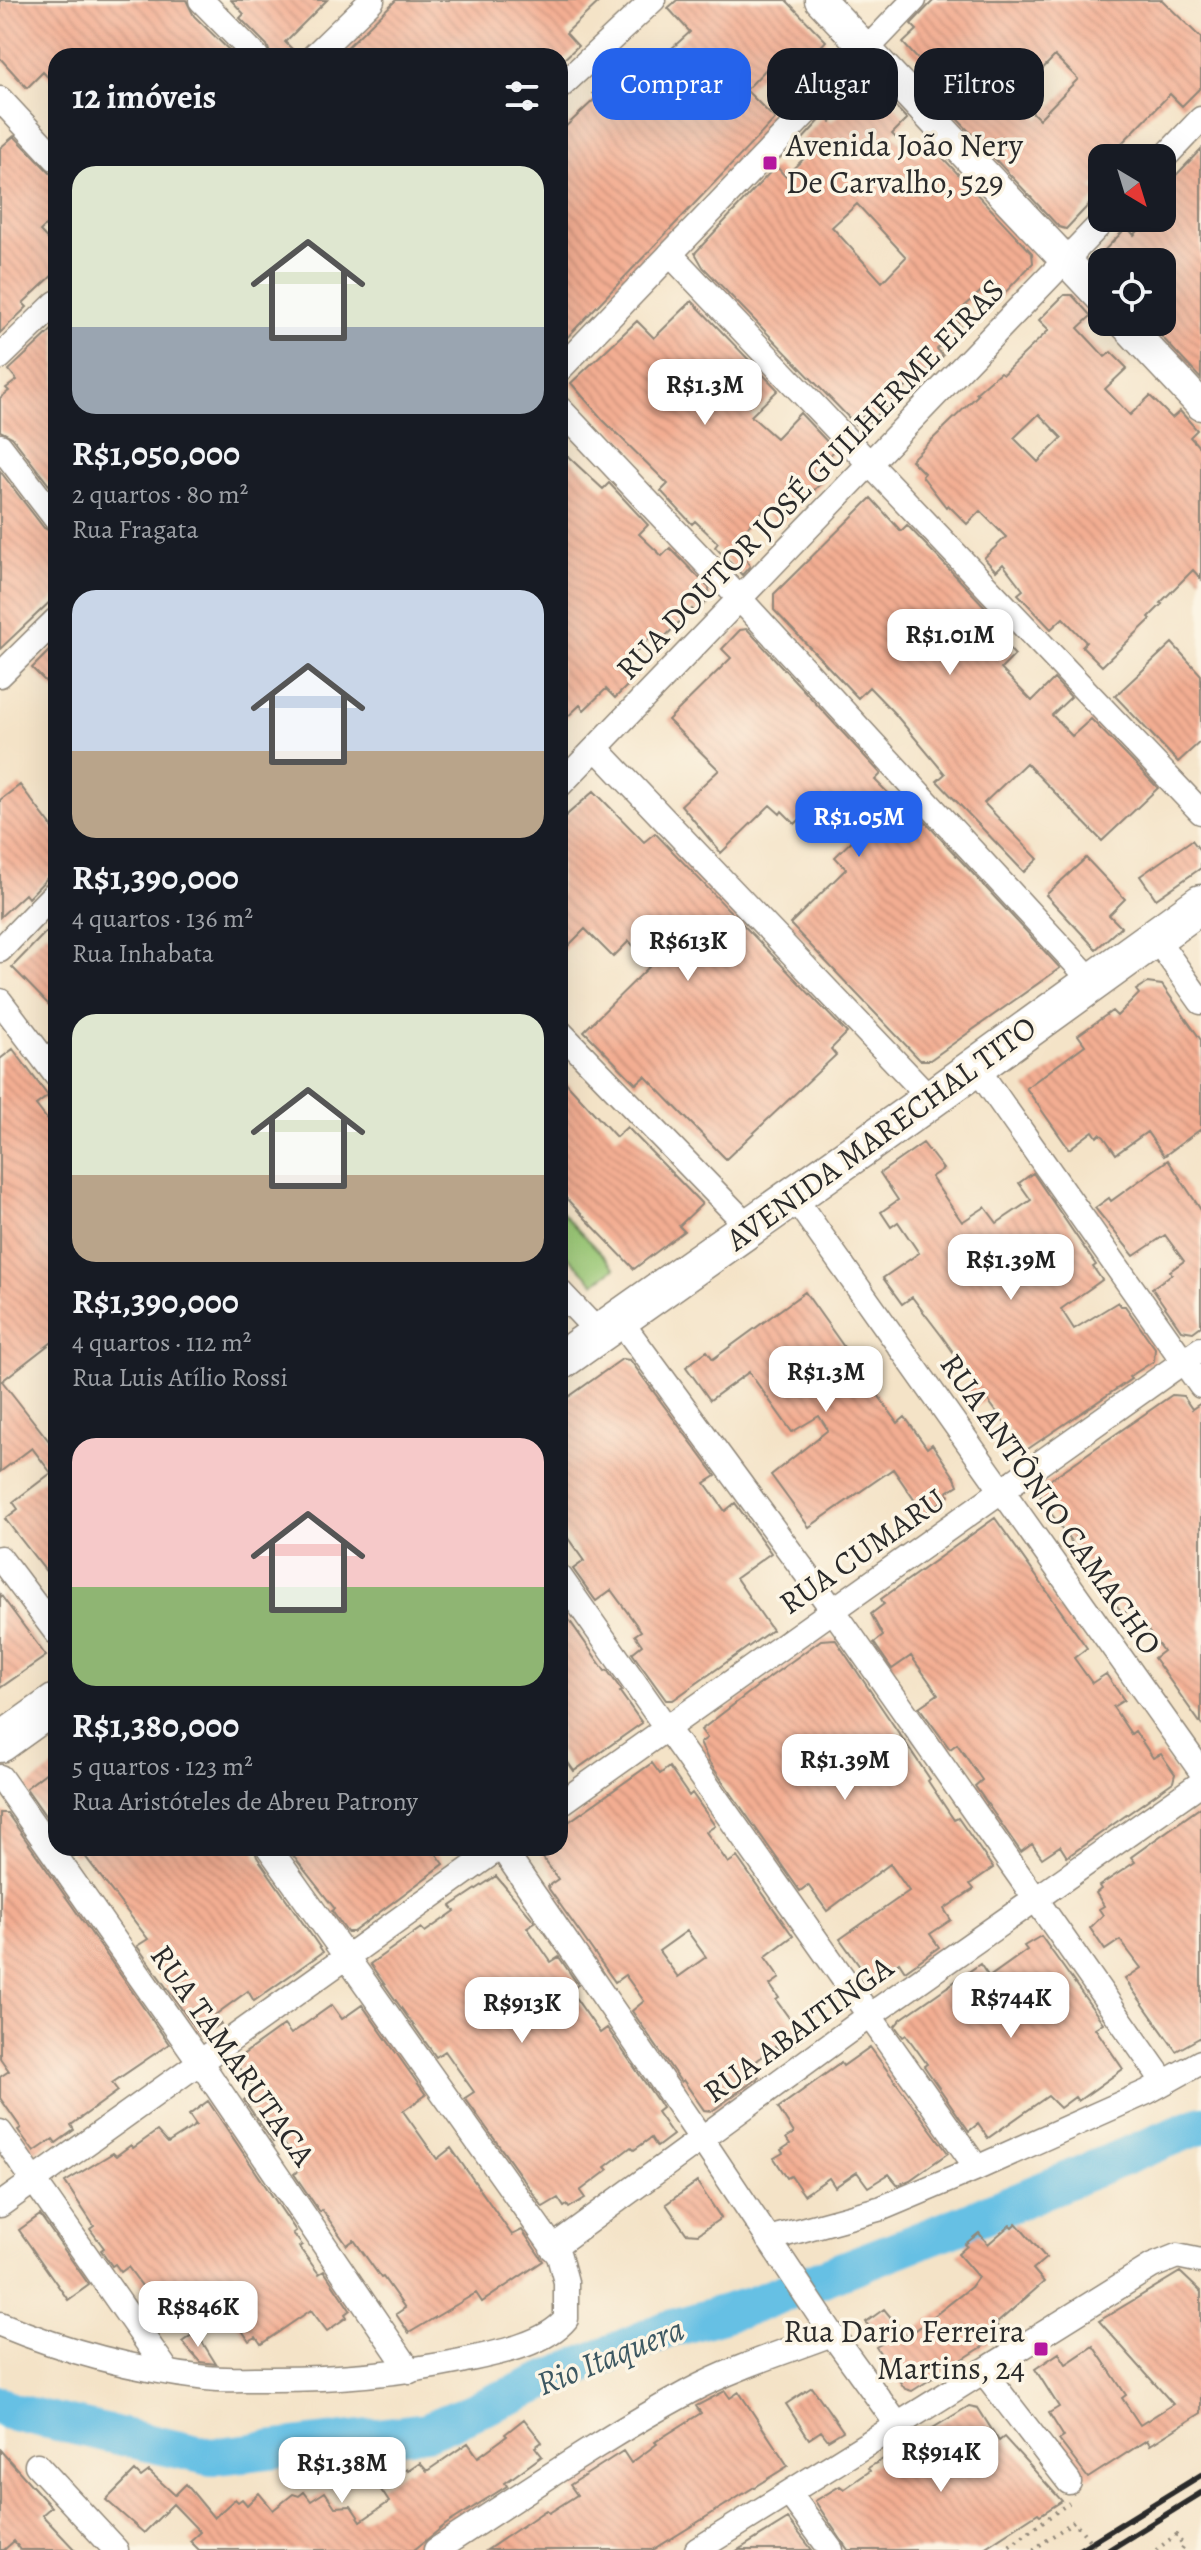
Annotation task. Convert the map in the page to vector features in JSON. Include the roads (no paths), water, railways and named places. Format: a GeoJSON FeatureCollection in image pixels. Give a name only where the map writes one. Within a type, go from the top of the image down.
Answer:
{"type":"FeatureCollection","features":[{"type":"Feature","properties":{"kind":"main road","name":"AVENIDA MARECHAL TITO"},"geometry":{"type":"LineString","coordinates":[[568,1355],[1201,904]]}},
{"type":"Feature","properties":{"kind":"main road"},"geometry":{"type":"LineString","coordinates":[[0,1743],[48,1726]]}},
{"type":"Feature","properties":{"kind":"main road"},"geometry":{"type":"LineString","coordinates":[[0,1770],[48,1729]]}},
{"type":"Feature","properties":{"kind":"street"},"geometry":{"type":"LineString","coordinates":[[201,0],[248,48]]}},
{"type":"Feature","properties":{"kind":"street"},"geometry":{"type":"LineString","coordinates":[[322,48],[372,0]]}},
{"type":"Feature","properties":{"kind":"street"},"geometry":{"type":"LineString","coordinates":[[568,80],[653,0]]}},
{"type":"Feature","properties":{"kind":"street"},"geometry":{"type":"LineString","coordinates":[[820,0],[864,48]]}},
{"type":"Feature","properties":{"kind":"street"},"geometry":{"type":"LineString","coordinates":[[868,48],[914,0]]}},
{"type":"Feature","properties":{"kind":"street"},"geometry":{"type":"LineString","coordinates":[[898,84],[1088,284]]}},
{"type":"Feature","properties":{"kind":"street"},"geometry":{"type":"LineString","coordinates":[[3,108],[48,151]]}},
{"type":"Feature","properties":{"kind":"street"},"geometry":{"type":"LineString","coordinates":[[1176,145],[1201,119]]}},
{"type":"Feature","properties":{"kind":"street"},"geometry":{"type":"LineString","coordinates":[[568,361],[799,120]]}},
{"type":"Feature","properties":{"kind":"street","name":"RUA DOUTOR JOSÉ GUILHERME EIRAS"},"geometry":{"type":"LineString","coordinates":[[568,777],[1093,232]]}},
{"type":"Feature","properties":{"kind":"street"},"geometry":{"type":"LineString","coordinates":[[670,254],[1201,812]]}},
{"type":"Feature","properties":{"kind":"street"},"geometry":{"type":"LineString","coordinates":[[0,357],[48,311]]}},
{"type":"Feature","properties":{"kind":"street"},"geometry":{"type":"LineString","coordinates":[[1136,336],[1201,405]]}},
{"type":"Feature","properties":{"kind":"street"},"geometry":{"type":"LineString","coordinates":[[568,417],[1092,981]]}},
{"type":"Feature","properties":{"kind":"street"},"geometry":{"type":"LineString","coordinates":[[0,446],[48,509]]}},
{"type":"Feature","properties":{"kind":"street"},"geometry":{"type":"LineString","coordinates":[[0,675],[48,628]]}},
{"type":"Feature","properties":{"kind":"street"},"geometry":{"type":"LineString","coordinates":[[596,748],[931,1099]]}},
{"type":"Feature","properties":{"kind":"street"},"geometry":{"type":"LineString","coordinates":[[0,950],[48,900]]}},
{"type":"Feature","properties":{"kind":"street"},"geometry":{"type":"LineString","coordinates":[[1155,937],[1201,1002]]}},
{"type":"Feature","properties":{"kind":"street"},"geometry":{"type":"LineString","coordinates":[[2,1008],[48,1065]]}},
{"type":"Feature","properties":{"kind":"street"},"geometry":{"type":"LineString","coordinates":[[568,1040],[749,1227]]}},
{"type":"Feature","properties":{"kind":"street"},"geometry":{"type":"LineString","coordinates":[[976,1067],[1192,1355],[1201,1386]]}},
{"type":"Feature","properties":{"kind":"street","name":"RUA ANTÔNIO CAMACHO"},"geometry":{"type":"LineString","coordinates":[[793,1196],[1201,1771]]}},
{"type":"Feature","properties":{"kind":"street"},"geometry":{"type":"LineString","coordinates":[[568,1298],[609,1326],[833,1610],[1164,2082]]}},
{"type":"Feature","properties":{"kind":"street","name":"RUA CUMARU"},"geometry":{"type":"LineString","coordinates":[[568,1798],[1192,1355]]}},
{"type":"Feature","properties":{"kind":"street"},"geometry":{"type":"LineString","coordinates":[[0,1558],[48,1621]]}},
{"type":"Feature","properties":{"kind":"street"},"geometry":{"type":"LineString","coordinates":[[568,1588],[977,2168]]}},
{"type":"Feature","properties":{"kind":"street","name":"RUA TAMARUTACA"},"geometry":{"type":"LineString","coordinates":[[0,1777],[48,1845]]}},
{"type":"Feature","properties":{"kind":"street","name":"RUA ABAITINGA"},"geometry":{"type":"LineString","coordinates":[[552,2248],[869,2016],[1201,1783]]}},
{"type":"Feature","properties":{"kind":"street","name":"RUA TAMARUTACA"},"geometry":{"type":"LineString","coordinates":[[55,1856],[410,2371]]}},
{"type":"Feature","properties":{"kind":"street"},"geometry":{"type":"LineString","coordinates":[[0,2324],[88,2355],[168,2372],[209,2379],[283,2380],[410,2371],[489,2355],[545,2336],[558,2329],[566,2319],[568,2308],[559,2256],[275,1856]]}},
{"type":"Feature","properties":{"kind":"street"},"geometry":{"type":"LineString","coordinates":[[0,2205],[489,1856]]}},
{"type":"Feature","properties":{"kind":"street"},"geometry":{"type":"LineString","coordinates":[[506,1856],[701,2138],[827,2327],[897,2424]]}},
{"type":"Feature","properties":{"kind":"street"},"geometry":{"type":"LineString","coordinates":[[775,2248],[977,2168],[1201,2062]]}},
{"type":"Feature","properties":{"kind":"street"},"geometry":{"type":"LineString","coordinates":[[0,2132],[168,2372]]}},
{"type":"Feature","properties":{"kind":"street"},"geometry":{"type":"LineString","coordinates":[[697,2550],[1152,2266],[1177,2256],[1201,2261]]}},
{"type":"Feature","properties":{"kind":"street"},"geometry":{"type":"LineString","coordinates":[[436,2550],[636,2422],[692,2390],[827,2327]]}},
{"type":"Feature","properties":{"kind":"street"},"geometry":{"type":"LineString","coordinates":[[983,2371],[1070,2492]]}},
{"type":"Feature","properties":{"kind":"street"},"geometry":{"type":"LineString","coordinates":[[37,2465],[116,2550]]}},
{"type":"Feature","properties":{"kind":"street"},"geometry":{"type":"LineString","coordinates":[[789,2493],[831,2550]]}},
{"type":"Feature","properties":{"kind":"waterway","name":"Rio Itaquera"},"geometry":{"type":"LineString","coordinates":[[0,2405],[8,2411],[211,2457],[427,2431],[666,2330],[753,2305],[957,2226],[1201,2125]]}},
{"type":"Feature","properties":{"kind":"railway"},"geometry":{"type":"LineString","coordinates":[[1079,2550],[1201,2475]]}},
{"type":"Feature","properties":{"kind":"railway"},"geometry":{"type":"LineString","coordinates":[[1109,2550],[1201,2493]]}},
{"type":"Feature","properties":{"kind":"place","name":"Avenida João Nery De Carvalho, 529"},"geometry":{"type":"Point","coordinates":[770,163]}},
{"type":"Feature","properties":{"kind":"place","name":"Rua Dario Ferreira Martins, 24"},"geometry":{"type":"Point","coordinates":[1041,2349]}}]}
